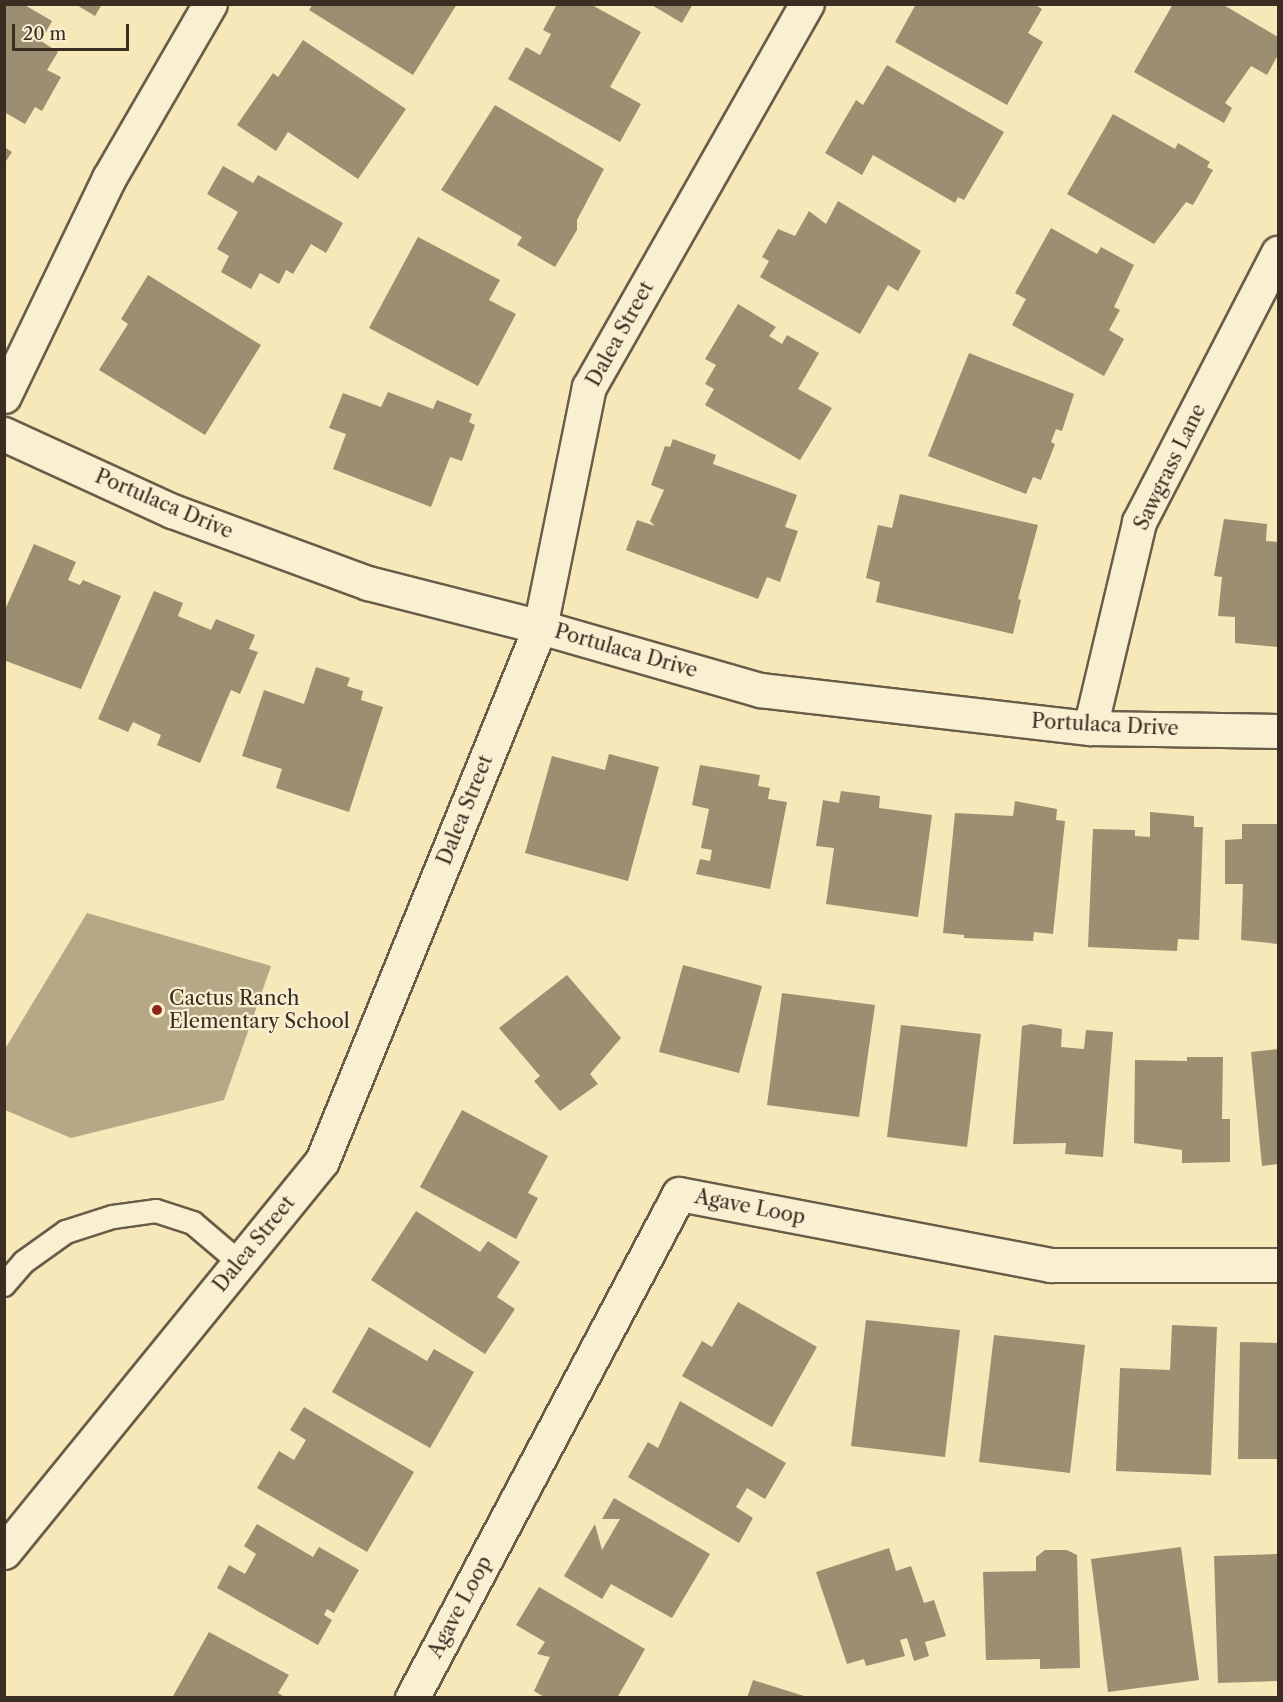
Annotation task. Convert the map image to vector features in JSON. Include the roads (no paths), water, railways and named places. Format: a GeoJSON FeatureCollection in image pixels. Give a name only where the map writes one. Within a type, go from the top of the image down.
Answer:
{"type":"FeatureCollection","features":[{"type":"Feature","properties":{"kind":"street"},"geometry":{"type":"LineString","coordinates":[[4,396],[109,178],[210,4]]}},
{"type":"Feature","properties":{"kind":"street","name":"Dalea Street"},"geometry":{"type":"LineString","coordinates":[[4,1552],[322,1161],[540,627],[589,387],[807,4]]}},
{"type":"Feature","properties":{"kind":"street","name":"Sawgrass Lane"},"geometry":{"type":"LineString","coordinates":[[1090,728],[1139,522],[1278,253]]}},
{"type":"Feature","properties":{"kind":"street","name":"Portulaca Drive"},"geometry":{"type":"LineString","coordinates":[[4,434],[172,511],[368,583],[540,627],[760,690],[1090,728],[1278,731]]}},
{"type":"Feature","properties":{"kind":"street","name":"Agave Loop"},"geometry":{"type":"LineString","coordinates":[[412,1698],[679,1194],[1050,1265],[1278,1265]]}},
{"type":"Feature","properties":{"kind":"lane"},"geometry":{"type":"LineString","coordinates":[[4,1285],[24,1262],[66,1232],[112,1217],[156,1211],[193,1223],[239,1262]]}},
{"type":"Feature","properties":{"kind":"place","name":"Cactus Ranch Elementary School"},"geometry":{"type":"Point","coordinates":[157,1010]}}]}
